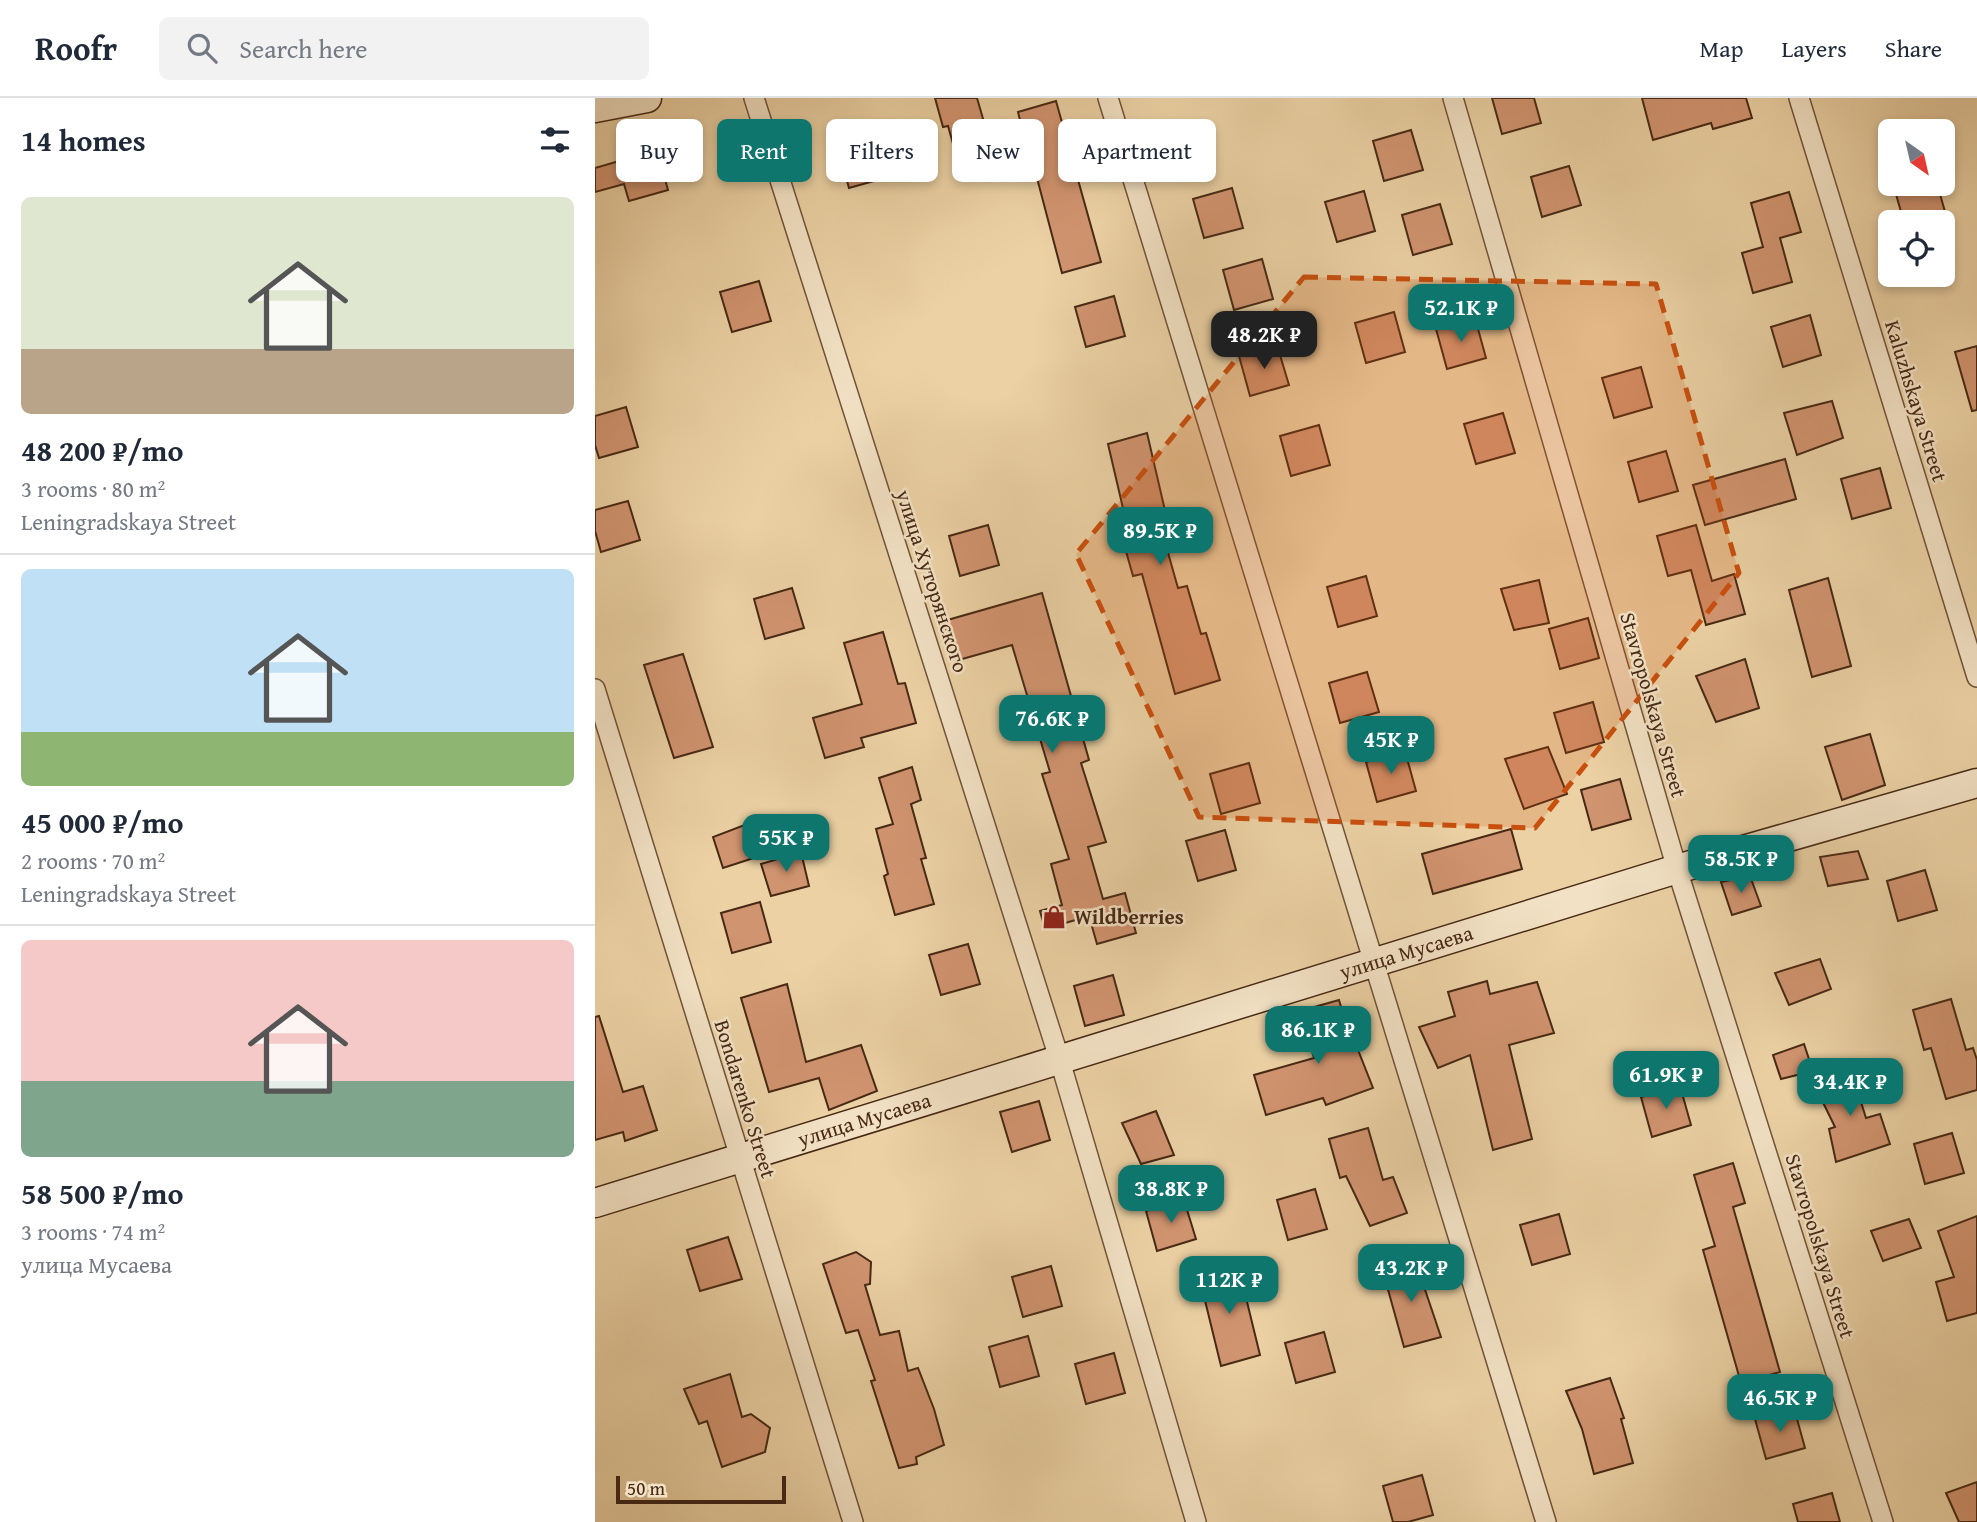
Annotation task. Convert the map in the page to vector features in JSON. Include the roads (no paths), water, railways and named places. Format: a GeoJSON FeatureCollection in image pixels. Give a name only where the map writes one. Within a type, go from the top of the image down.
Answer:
{"type":"FeatureCollection","features":[{"type":"Feature","properties":{"kind":"street"},"geometry":{"type":"LineString","coordinates":[[595,108],[647,98]]}},
{"type":"Feature","properties":{"kind":"street","name":"улица Хуторянского"},"geometry":{"type":"LineString","coordinates":[[754,98],[1060,1061],[1196,1522]]}},
{"type":"Feature","properties":{"kind":"street"},"geometry":{"type":"LineString","coordinates":[[1108,98],[1546,1522]]}},
{"type":"Feature","properties":{"kind":"street","name":"Stavropolskaya Street"},"geometry":{"type":"LineString","coordinates":[[1453,98],[1677,869],[1883,1522]]}},
{"type":"Feature","properties":{"kind":"street","name":"Kaluzhskaya Street"},"geometry":{"type":"LineString","coordinates":[[1800,98],[1977,677]]}},
{"type":"Feature","properties":{"kind":"street","name":"Bondarenko Street"},"geometry":{"type":"LineString","coordinates":[[595,689],[853,1522]]}},
{"type":"Feature","properties":{"kind":"street","name":"улица Мусаева"},"geometry":{"type":"LineString","coordinates":[[595,1203],[1677,869],[1977,783]]}},
{"type":"Feature","properties":{"kind":"place","name":"Wildberries"},"geometry":{"type":"Point","coordinates":[1054,917]}}]}
